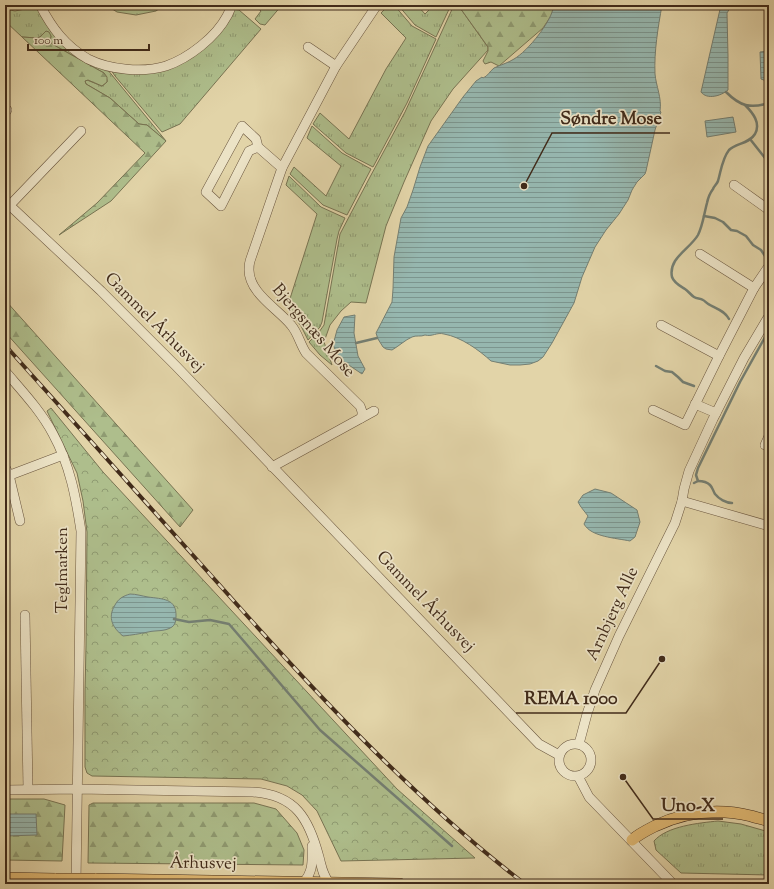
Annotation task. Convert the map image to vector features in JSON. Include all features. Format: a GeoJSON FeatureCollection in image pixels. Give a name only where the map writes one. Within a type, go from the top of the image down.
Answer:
{"type":"FeatureCollection","features":[{"type":"Feature","properties":{"kind":"main road"},"geometry":{"type":"LineString","coordinates":[[632,840],[638,834],[665,822],[684,815],[698,813],[719,811],[742,814],[769,821]]}},
{"type":"Feature","properties":{"kind":"main road","name":"Århusvej"},"geometry":{"type":"LineString","coordinates":[[5,878],[400,884]]}},
{"type":"Feature","properties":{"kind":"street"},"geometry":{"type":"LineString","coordinates":[[40,5],[58,35],[69,45],[88,59],[107,66],[127,70],[166,66],[186,57],[215,33],[227,16],[232,5]]}},
{"type":"Feature","properties":{"kind":"street","name":"Bjergsnæs Mose"},"geometry":{"type":"LineString","coordinates":[[361,418],[362,410],[360,406],[306,353],[293,327],[258,292],[251,282],[249,270],[250,261],[282,168],[336,66],[377,5]]}},
{"type":"Feature","properties":{"kind":"street"},"geometry":{"type":"LineString","coordinates":[[308,47],[336,66]]}},
{"type":"Feature","properties":{"kind":"street"},"geometry":{"type":"LineString","coordinates":[[258,147],[249,151],[221,206],[206,192],[242,126],[256,139],[258,147],[282,168]]}},
{"type":"Feature","properties":{"kind":"street","name":"Gammel Århusvej"},"geometry":{"type":"LineString","coordinates":[[81,131],[7,203],[145,334],[539,744],[559,755]]}},
{"type":"Feature","properties":{"kind":"street"},"geometry":{"type":"LineString","coordinates":[[734,185],[769,210]]}},
{"type":"Feature","properties":{"kind":"street"},"geometry":{"type":"LineString","coordinates":[[700,254],[754,288]]}},
{"type":"Feature","properties":{"kind":"street"},"geometry":{"type":"LineString","coordinates":[[653,410],[686,425],[695,404],[754,288],[769,266]]}},
{"type":"Feature","properties":{"kind":"street","name":"Arnbjerg Alle"},"geometry":{"type":"LineString","coordinates":[[579,744],[586,714],[595,690],[619,636],[675,523],[689,471],[744,358],[769,316]]}},
{"type":"Feature","properties":{"kind":"street"},"geometry":{"type":"LineString","coordinates":[[661,326],[719,356]]}},
{"type":"Feature","properties":{"kind":"street","name":"Teglmarken"},"geometry":{"type":"LineString","coordinates":[[5,371],[39,412],[53,434],[63,455],[70,474],[76,498],[81,531],[76,884]]}},
{"type":"Feature","properties":{"kind":"street"},"geometry":{"type":"LineString","coordinates":[[695,404],[716,414]]}},
{"type":"Feature","properties":{"kind":"street"},"geometry":{"type":"LineString","coordinates":[[272,467],[374,411]]}},
{"type":"Feature","properties":{"kind":"street"},"geometry":{"type":"LineString","coordinates":[[769,436],[765,445],[769,447]]}},
{"type":"Feature","properties":{"kind":"street"},"geometry":{"type":"LineString","coordinates":[[20,521],[6,473],[63,455]]}},
{"type":"Feature","properties":{"kind":"street"},"geometry":{"type":"LineString","coordinates":[[682,501],[769,526]]}},
{"type":"Feature","properties":{"kind":"street"},"geometry":{"type":"LineString","coordinates":[[25,615],[28,789]]}},
{"type":"Feature","properties":{"kind":"street"},"geometry":{"type":"LineString","coordinates":[[575,743],[579,744],[588,749],[592,758],[592,763],[590,768],[583,774],[578,776],[568,775],[559,764],[559,755],[567,746],[575,743]]}},
{"type":"Feature","properties":{"kind":"street"},"geometry":{"type":"LineString","coordinates":[[578,776],[589,797],[673,884]]}},
{"type":"Feature","properties":{"kind":"street"},"geometry":{"type":"LineString","coordinates":[[5,790],[77,789],[263,793],[273,795],[290,804],[306,822],[320,858],[322,872],[329,883]]}},
{"type":"Feature","properties":{"kind":"street"},"geometry":{"type":"LineString","coordinates":[[303,883],[311,872],[312,836]]}},
{"type":"Feature","properties":{"kind":"green space"},"geometry":{"type":"Polygon","coordinates":[[[106,5],[164,5],[156,11],[136,15],[117,12],[106,5]]]}},
{"type":"Feature","properties":{"kind":"green space"},"geometry":{"type":"Polygon","coordinates":[[[254,5],[282,5],[265,25],[260,24],[255,19],[261,11],[254,5]]]}},
{"type":"Feature","properties":{"kind":"green space"},"geometry":{"type":"Polygon","coordinates":[[[382,5],[394,5],[412,26],[436,39],[407,103],[373,167],[346,153],[313,124],[320,113],[349,139],[386,69],[406,38],[381,13],[384,10],[382,5]]]}},
{"type":"Feature","properties":{"kind":"green space"},"geometry":{"type":"Polygon","coordinates":[[[398,5],[417,5],[425,14],[434,5],[451,5],[436,37],[415,25],[398,5]]]}},
{"type":"Feature","properties":{"kind":"green space"},"geometry":{"type":"Polygon","coordinates":[[[454,5],[458,5],[488,47],[488,50],[453,89],[431,121],[386,226],[366,303],[351,302],[341,311],[330,325],[324,342],[332,365],[320,355],[309,342],[324,325],[340,234],[405,112],[454,5]]]}},
{"type":"Feature","properties":{"kind":"green space"},"geometry":{"type":"Polygon","coordinates":[[[458,5],[554,6],[551,16],[543,28],[499,66],[491,62],[485,64],[483,61],[488,51],[488,47],[458,5]]]}},
{"type":"Feature","properties":{"kind":"green space"},"geometry":{"type":"Polygon","coordinates":[[[38,7],[49,28],[107,69],[166,141],[147,125],[139,124],[110,98],[86,84],[85,81],[87,80],[102,86],[107,82],[104,73],[52,44],[50,41],[51,36],[46,31],[37,38],[22,37],[5,21],[5,9],[15,11],[38,7]]]}},
{"type":"Feature","properties":{"kind":"green space"},"geometry":{"type":"Polygon","coordinates":[[[233,9],[239,10],[261,29],[180,124],[162,132],[111,70],[178,64],[233,9]]]}},
{"type":"Feature","properties":{"kind":"green space"},"geometry":{"type":"Polygon","coordinates":[[[46,31],[49,32],[51,36],[50,41],[52,44],[104,73],[107,77],[107,82],[102,86],[88,80],[85,81],[86,84],[110,98],[139,124],[147,125],[166,141],[111,201],[59,235],[97,203],[145,153],[22,37],[37,38],[46,31]]]}},
{"type":"Feature","properties":{"kind":"green space"},"geometry":{"type":"Polygon","coordinates":[[[312,126],[342,153],[371,169],[347,215],[323,205],[290,174],[294,167],[326,196],[341,166],[307,138],[312,126]]]}},
{"type":"Feature","properties":{"kind":"green space"},"geometry":{"type":"Polygon","coordinates":[[[289,176],[321,207],[345,218],[337,239],[322,322],[320,327],[308,340],[301,326],[287,308],[317,214],[286,185],[289,176]]]}},
{"type":"Feature","properties":{"kind":"green space"},"geometry":{"type":"Polygon","coordinates":[[[5,300],[193,510],[180,527],[5,332],[5,300]]]}},
{"type":"Feature","properties":{"kind":"green space"},"geometry":{"type":"Polygon","coordinates":[[[51,408],[103,472],[397,789],[475,858],[341,861],[317,811],[302,795],[287,786],[261,779],[92,776],[87,773],[85,767],[85,691],[87,532],[83,501],[77,473],[47,411],[51,408]]]}},
{"type":"Feature","properties":{"kind":"green space"},"geometry":{"type":"Polygon","coordinates":[[[5,799],[44,799],[65,805],[62,861],[5,860],[5,799]]]}},
{"type":"Feature","properties":{"kind":"green space"},"geometry":{"type":"Polygon","coordinates":[[[93,803],[254,803],[276,809],[297,833],[304,850],[303,865],[88,863],[89,805],[93,803]]]}},
{"type":"Feature","properties":{"kind":"green space"},"geometry":{"type":"Polygon","coordinates":[[[718,821],[741,824],[769,832],[769,875],[681,873],[656,850],[654,841],[667,832],[684,826],[718,821]]]}},
{"type":"Feature","properties":{"kind":"water"},"geometry":{"type":"Polygon","coordinates":[[[554,5],[662,5],[655,57],[655,74],[660,97],[661,112],[655,130],[645,174],[637,182],[619,214],[595,247],[582,277],[574,303],[552,343],[543,357],[538,361],[530,364],[510,365],[491,361],[475,348],[463,341],[441,334],[414,336],[392,350],[386,349],[378,339],[376,333],[392,302],[394,257],[401,218],[407,207],[428,146],[476,81],[486,76],[494,68],[509,62],[520,55],[532,43],[549,19],[554,5]]]}},
{"type":"Feature","properties":{"kind":"water"},"geometry":{"type":"Polygon","coordinates":[[[721,5],[734,5],[727,13],[728,90],[722,94],[707,96],[701,92],[721,5]]]}},
{"type":"Feature","properties":{"kind":"water"},"geometry":{"type":"Polygon","coordinates":[[[769,51],[769,82],[761,79],[760,52],[769,51]]]}},
{"type":"Feature","properties":{"kind":"water"},"geometry":{"type":"Polygon","coordinates":[[[733,117],[736,132],[707,137],[705,121],[733,117]]]}},
{"type":"Feature","properties":{"kind":"water"},"geometry":{"type":"Polygon","coordinates":[[[355,315],[354,333],[358,356],[365,369],[362,374],[340,359],[333,345],[337,330],[344,317],[355,315]]]}},
{"type":"Feature","properties":{"kind":"water"},"geometry":{"type":"Polygon","coordinates":[[[595,489],[611,493],[637,510],[640,522],[635,537],[630,541],[611,538],[592,532],[584,524],[588,516],[578,502],[583,495],[595,489]]]}},
{"type":"Feature","properties":{"kind":"water"},"geometry":{"type":"Polygon","coordinates":[[[130,594],[163,599],[171,603],[176,611],[176,620],[174,625],[169,629],[123,636],[116,630],[112,622],[111,614],[118,601],[130,594]]]}},
{"type":"Feature","properties":{"kind":"water"},"geometry":{"type":"Polygon","coordinates":[[[5,814],[36,814],[37,835],[5,836],[5,814]]]}},
{"type":"Feature","properties":{"kind":"waterway"},"geometry":{"type":"LineString","coordinates":[[726,92],[731,97],[746,105],[756,106],[769,103]]}},
{"type":"Feature","properties":{"kind":"waterway"},"geometry":{"type":"LineString","coordinates":[[729,319],[723,312],[709,305],[702,299],[694,297],[677,284],[672,277],[672,270],[676,259],[698,235],[709,197],[718,181],[723,161],[729,150],[749,140],[757,130],[757,122],[751,111],[745,105]]}},
{"type":"Feature","properties":{"kind":"waterway"},"geometry":{"type":"LineString","coordinates":[[750,139],[769,163]]}},
{"type":"Feature","properties":{"kind":"waterway"},"geometry":{"type":"LineString","coordinates":[[704,216],[715,218],[723,222],[731,230],[737,231],[746,236],[753,245],[761,250],[765,256]]}},
{"type":"Feature","properties":{"kind":"waterway"},"geometry":{"type":"LineString","coordinates":[[694,483],[698,481],[696,475],[698,468],[740,382],[769,330]]}},
{"type":"Feature","properties":{"kind":"waterway"},"geometry":{"type":"LineString","coordinates":[[356,343],[377,338]]}},
{"type":"Feature","properties":{"kind":"waterway"},"geometry":{"type":"LineString","coordinates":[[656,366],[665,371],[672,372],[683,382],[694,386]]}},
{"type":"Feature","properties":{"kind":"waterway"},"geometry":{"type":"LineString","coordinates":[[698,481],[709,484],[718,498],[732,503]]}},
{"type":"Feature","properties":{"kind":"waterway"},"geometry":{"type":"LineString","coordinates":[[174,619],[189,622],[210,620],[229,624],[320,730],[452,846]]}},
{"type":"Feature","properties":{"kind":"railway"},"geometry":{"type":"LineString","coordinates":[[5,345],[289,662],[363,740],[442,815],[525,884]]}},
{"type":"Feature","properties":{"kind":"place","name":"Søndre Mose"},"geometry":{"type":"Point","coordinates":[524,186]}},
{"type":"Feature","properties":{"kind":"place","name":"REMA 1000"},"geometry":{"type":"Point","coordinates":[662,659]}},
{"type":"Feature","properties":{"kind":"place","name":"Uno-X"},"geometry":{"type":"Point","coordinates":[623,777]}}]}
